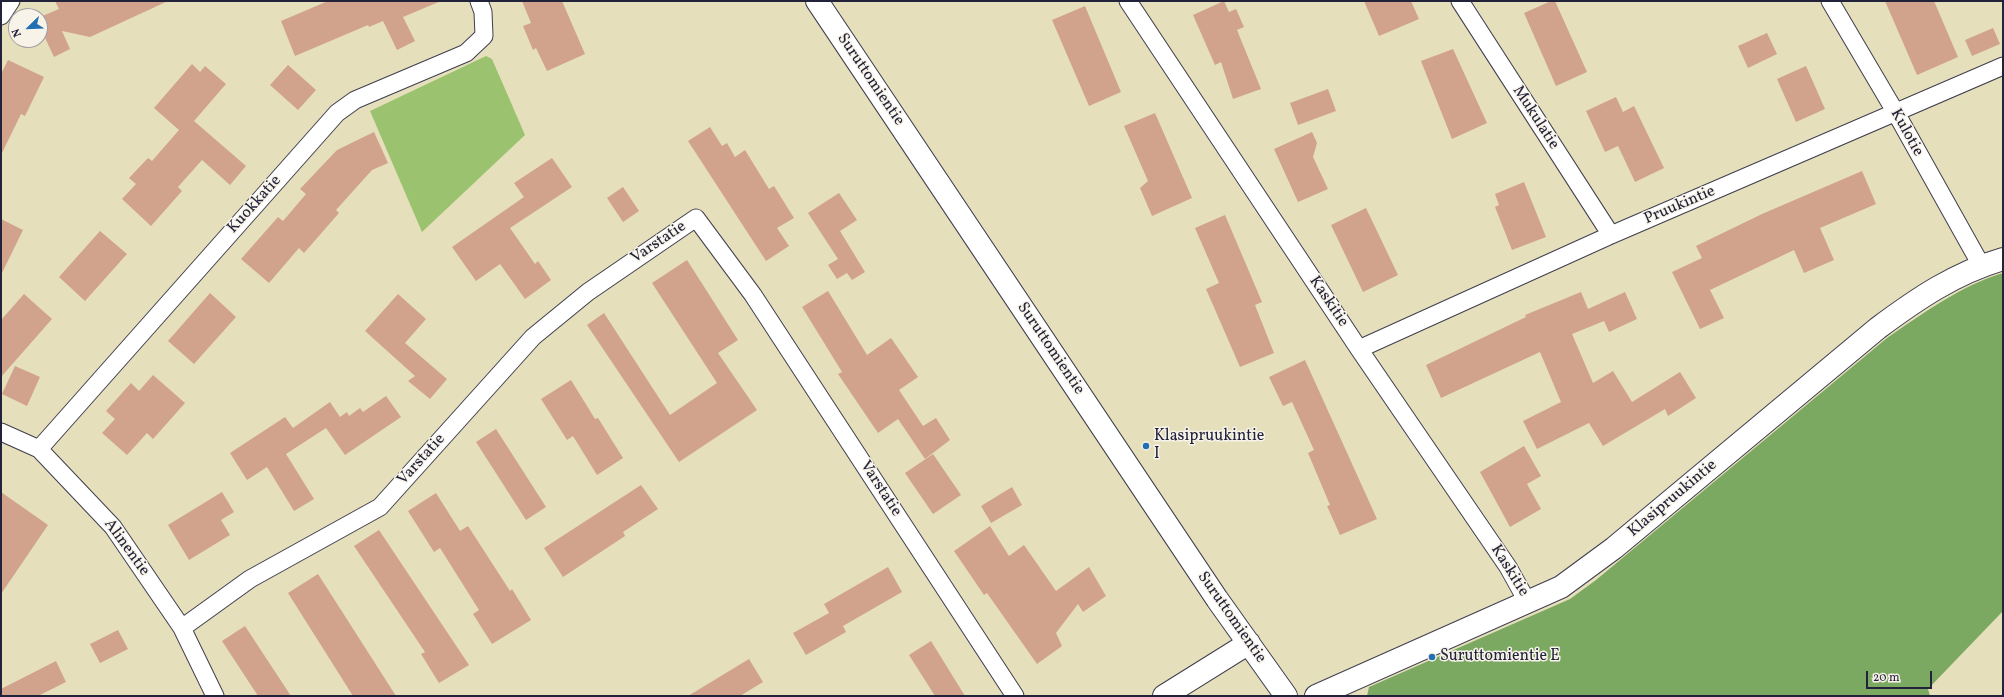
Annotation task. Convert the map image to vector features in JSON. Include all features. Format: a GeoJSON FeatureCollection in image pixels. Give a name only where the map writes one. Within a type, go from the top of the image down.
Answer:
{"type":"FeatureCollection","features":[{"type":"Feature","properties":{"kind":"street"},"geometry":{"type":"LineString","coordinates":[[1,16],[12,1]]}},
{"type":"Feature","properties":{"kind":"street","name":"Kuokkatie"},"geometry":{"type":"LineString","coordinates":[[39,449],[337,113],[355,100],[466,53],[484,36],[484,12],[479,1]]}},
{"type":"Feature","properties":{"kind":"street","name":"Suruttomientie"},"geometry":{"type":"LineString","coordinates":[[817,1],[1217,599],[1250,642],[1286,696]]}},
{"type":"Feature","properties":{"kind":"street","name":"Kaskitie"},"geometry":{"type":"LineString","coordinates":[[1128,1],[1359,349],[1508,567],[1528,603]]}},
{"type":"Feature","properties":{"kind":"street","name":"Mukulatie"},"geometry":{"type":"LineString","coordinates":[[1460,1],[1611,235]]}},
{"type":"Feature","properties":{"kind":"street","name":"Kulotie"},"geometry":{"type":"LineString","coordinates":[[1830,1],[1896,113],[1981,265]]}},
{"type":"Feature","properties":{"kind":"street","name":"Pruukintie"},"geometry":{"type":"LineString","coordinates":[[1359,349],[1611,235],[2003,66]]}},
{"type":"Feature","properties":{"kind":"street","name":"Varstatie"},"geometry":{"type":"LineString","coordinates":[[182,628],[250,579],[380,507],[533,337],[588,292],[696,218],[758,302],[1014,696]]}},
{"type":"Feature","properties":{"kind":"street","name":"Klasipruukintie"},"geometry":{"type":"LineString","coordinates":[[1316,696],[1528,603],[1561,587],[1594,564],[1878,328],[1914,301],[1952,278],[1981,265],[2003,259]]}},
{"type":"Feature","properties":{"kind":"street","name":"Alinentie"},"geometry":{"type":"LineString","coordinates":[[1,432],[39,449],[113,527],[182,628],[215,696]]}},
{"type":"Feature","properties":{"kind":"street"},"geometry":{"type":"LineString","coordinates":[[1164,696],[1250,642]]}},
{"type":"Feature","properties":{"kind":"green space"},"geometry":{"type":"Polygon","coordinates":[[[486,56],[492,59],[525,135],[422,232],[370,111],[486,56]]]}},
{"type":"Feature","properties":{"kind":"green space"},"geometry":{"type":"Polygon","coordinates":[[[2003,273],[2003,611],[1928,689],[1930,696],[1367,696],[1369,687],[1570,599],[1596,580],[1887,338],[1943,301],[1972,285],[2003,273]]]}},
{"type":"Feature","properties":{"kind":"building"},"geometry":{"type":"Polygon","coordinates":[[[55,1],[168,1],[90,37],[62,31],[70,49],[54,57],[48,44],[48,14],[59,9],[55,1]]]}},
{"type":"Feature","properties":{"kind":"building"},"geometry":{"type":"Polygon","coordinates":[[[328,1],[441,1],[403,17],[415,41],[397,50],[383,21],[369,27],[368,25],[295,56],[281,21],[328,1]]]}},
{"type":"Feature","properties":{"kind":"building"},"geometry":{"type":"Polygon","coordinates":[[[522,1],[562,1],[585,54],[547,71],[536,48],[533,50],[523,26],[531,23],[522,1]]]}},
{"type":"Feature","properties":{"kind":"building"},"geometry":{"type":"Polygon","coordinates":[[[1224,1],[1229,12],[1236,9],[1244,27],[1237,30],[1261,89],[1233,99],[1221,62],[1215,65],[1193,15],[1224,1]]]}},
{"type":"Feature","properties":{"kind":"building"},"geometry":{"type":"Polygon","coordinates":[[[1364,1],[1411,1],[1419,19],[1379,36],[1364,1]]]}},
{"type":"Feature","properties":{"kind":"building"},"geometry":{"type":"Polygon","coordinates":[[[1551,1],[1555,1],[1587,72],[1556,86],[1524,13],[1551,1]]]}},
{"type":"Feature","properties":{"kind":"building"},"geometry":{"type":"Polygon","coordinates":[[[1885,1],[1934,1],[1958,57],[1917,75],[1885,1]]]}},
{"type":"Feature","properties":{"kind":"building"},"geometry":{"type":"Polygon","coordinates":[[[1085,6],[1121,92],[1089,106],[1052,20],[1085,6]]]}},
{"type":"Feature","properties":{"kind":"building"},"geometry":{"type":"Polygon","coordinates":[[[1993,28],[2000,44],[1972,56],[1965,40],[1993,28]]]}},
{"type":"Feature","properties":{"kind":"building"},"geometry":{"type":"Polygon","coordinates":[[[1767,33],[1777,54],[1748,68],[1738,46],[1767,33]]]}},
{"type":"Feature","properties":{"kind":"building"},"geometry":{"type":"Polygon","coordinates":[[[1453,49],[1487,123],[1452,139],[1421,61],[1453,49]]]}},
{"type":"Feature","properties":{"kind":"building"},"geometry":{"type":"Polygon","coordinates":[[[8,60],[44,77],[25,116],[21,114],[1,155],[1,74],[8,60]]]}},
{"type":"Feature","properties":{"kind":"building"},"geometry":{"type":"Polygon","coordinates":[[[192,64],[200,72],[205,66],[226,84],[194,121],[246,166],[230,185],[202,160],[178,187],[182,191],[151,226],[122,199],[136,184],[129,178],[148,158],[152,161],[179,130],[154,108],[192,64]]]}},
{"type":"Feature","properties":{"kind":"building"},"geometry":{"type":"Polygon","coordinates":[[[288,65],[316,90],[298,110],[270,85],[288,65]]]}},
{"type":"Feature","properties":{"kind":"building"},"geometry":{"type":"Polygon","coordinates":[[[1806,66],[1825,109],[1796,122],[1777,79],[1806,66]]]}},
{"type":"Feature","properties":{"kind":"building"},"geometry":{"type":"Polygon","coordinates":[[[1328,89],[1336,111],[1298,125],[1290,103],[1328,89]]]}},
{"type":"Feature","properties":{"kind":"building"},"geometry":{"type":"Polygon","coordinates":[[[1616,97],[1623,112],[1634,106],[1664,168],[1635,182],[1618,146],[1605,152],[1586,111],[1616,97]]]}},
{"type":"Feature","properties":{"kind":"building"},"geometry":{"type":"Polygon","coordinates":[[[1155,113],[1192,198],[1152,216],[1140,188],[1148,181],[1124,126],[1155,113]]]}},
{"type":"Feature","properties":{"kind":"building"},"geometry":{"type":"Polygon","coordinates":[[[710,127],[722,146],[727,143],[735,157],[745,150],[769,189],[774,186],[794,218],[777,228],[789,246],[766,261],[688,141],[710,127]]]}},
{"type":"Feature","properties":{"kind":"building"},"geometry":{"type":"Polygon","coordinates":[[[374,132],[388,163],[372,170],[336,210],[339,213],[304,253],[299,248],[269,283],[241,259],[278,217],[283,221],[306,194],[300,189],[337,150],[374,132]]]}},
{"type":"Feature","properties":{"kind":"building"},"geometry":{"type":"Polygon","coordinates":[[[1312,132],[1317,143],[1313,157],[1328,189],[1298,202],[1274,149],[1312,132]]]}},
{"type":"Feature","properties":{"kind":"building"},"geometry":{"type":"Polygon","coordinates":[[[552,158],[572,187],[510,228],[535,264],[538,261],[551,280],[525,299],[500,264],[476,281],[452,247],[524,197],[514,183],[552,158]]]}},
{"type":"Feature","properties":{"kind":"building"},"geometry":{"type":"Polygon","coordinates":[[[1862,171],[1876,204],[1820,228],[1834,260],[1804,273],[1794,250],[1710,290],[1724,318],[1700,329],[1672,272],[1702,258],[1696,246],[1762,214],[1862,171]]]}},
{"type":"Feature","properties":{"kind":"building"},"geometry":{"type":"Polygon","coordinates":[[[1524,182],[1546,237],[1512,250],[1495,207],[1499,205],[1495,194],[1524,182]]]}},
{"type":"Feature","properties":{"kind":"building"},"geometry":{"type":"Polygon","coordinates":[[[623,187],[639,211],[623,222],[607,198],[623,187]]]}},
{"type":"Feature","properties":{"kind":"building"},"geometry":{"type":"Polygon","coordinates":[[[839,193],[857,220],[840,231],[865,272],[852,280],[847,273],[837,279],[828,265],[838,259],[808,213],[839,193]]]}},
{"type":"Feature","properties":{"kind":"building"},"geometry":{"type":"Polygon","coordinates":[[[1366,208],[1398,275],[1363,292],[1331,225],[1366,208]]]}},
{"type":"Feature","properties":{"kind":"building"},"geometry":{"type":"Polygon","coordinates":[[[1225,215],[1262,302],[1255,305],[1274,353],[1240,367],[1206,289],[1219,283],[1195,228],[1225,215]]]}},
{"type":"Feature","properties":{"kind":"building"},"geometry":{"type":"Polygon","coordinates":[[[1,219],[23,230],[1,275],[1,219]]]}},
{"type":"Feature","properties":{"kind":"building"},"geometry":{"type":"Polygon","coordinates":[[[100,231],[127,254],[85,301],[59,277],[100,231]]]}},
{"type":"Feature","properties":{"kind":"building"},"geometry":{"type":"Polygon","coordinates":[[[687,260],[738,340],[718,353],[757,410],[679,462],[587,325],[604,313],[670,415],[717,383],[652,283],[687,260]]]}},
{"type":"Feature","properties":{"kind":"building"},"geometry":{"type":"Polygon","coordinates":[[[828,291],[867,355],[891,338],[918,377],[899,390],[923,426],[936,418],[950,440],[925,459],[898,419],[878,433],[838,374],[842,372],[802,307],[828,291]]]}},
{"type":"Feature","properties":{"kind":"building"},"geometry":{"type":"Polygon","coordinates":[[[1581,292],[1588,309],[1625,292],[1637,319],[1609,332],[1604,321],[1572,334],[1593,383],[1613,371],[1632,402],[1680,372],[1696,398],[1668,416],[1665,409],[1603,446],[1589,423],[1537,449],[1523,421],[1561,402],[1540,352],[1441,398],[1426,365],[1526,317],[1525,315],[1581,292]]]}},
{"type":"Feature","properties":{"kind":"building"},"geometry":{"type":"Polygon","coordinates":[[[210,293],[236,317],[194,364],[168,341],[210,293]]]}},
{"type":"Feature","properties":{"kind":"building"},"geometry":{"type":"Polygon","coordinates":[[[24,294],[52,319],[1,377],[1,320],[24,294]]]}},
{"type":"Feature","properties":{"kind":"building"},"geometry":{"type":"Polygon","coordinates":[[[398,294],[426,319],[405,343],[447,379],[430,399],[408,381],[415,376],[365,331],[398,294]]]}},
{"type":"Feature","properties":{"kind":"building"},"geometry":{"type":"Polygon","coordinates":[[[1305,360],[1377,519],[1340,535],[1327,506],[1330,505],[1308,453],[1314,450],[1292,402],[1283,406],[1269,377],[1305,360]]]}},
{"type":"Feature","properties":{"kind":"building"},"geometry":{"type":"Polygon","coordinates":[[[15,366],[40,377],[27,406],[2,394],[15,366]]]}},
{"type":"Feature","properties":{"kind":"building"},"geometry":{"type":"Polygon","coordinates":[[[153,375],[185,403],[153,439],[147,433],[127,455],[102,433],[115,419],[106,411],[131,383],[139,391],[153,375]]]}},
{"type":"Feature","properties":{"kind":"building"},"geometry":{"type":"Polygon","coordinates":[[[571,380],[595,419],[598,418],[623,458],[597,475],[573,436],[567,440],[541,399],[571,380]]]}},
{"type":"Feature","properties":{"kind":"building"},"geometry":{"type":"Polygon","coordinates":[[[386,396],[401,417],[345,455],[326,428],[286,454],[314,499],[294,511],[267,467],[247,480],[230,453],[285,417],[293,428],[330,402],[340,417],[347,412],[349,416],[360,408],[363,412],[386,396]]]}},
{"type":"Feature","properties":{"kind":"building"},"geometry":{"type":"Polygon","coordinates":[[[496,429],[546,507],[526,520],[476,442],[496,429]]]}},
{"type":"Feature","properties":{"kind":"building"},"geometry":{"type":"Polygon","coordinates":[[[1524,446],[1541,476],[1527,484],[1541,509],[1510,527],[1480,472],[1524,446]]]}},
{"type":"Feature","properties":{"kind":"building"},"geometry":{"type":"Polygon","coordinates":[[[933,454],[961,495],[933,514],[905,473],[933,454]]]}},
{"type":"Feature","properties":{"kind":"building"},"geometry":{"type":"Polygon","coordinates":[[[641,485],[658,509],[623,532],[625,536],[563,577],[544,548],[641,485]]]}},
{"type":"Feature","properties":{"kind":"building"},"geometry":{"type":"Polygon","coordinates":[[[1012,487],[1022,505],[991,523],[981,506],[1012,487]]]}},
{"type":"Feature","properties":{"kind":"building"},"geometry":{"type":"Polygon","coordinates":[[[1,492],[48,525],[1,594],[1,492]]]}},
{"type":"Feature","properties":{"kind":"building"},"geometry":{"type":"Polygon","coordinates":[[[222,492],[234,512],[221,520],[230,535],[189,560],[168,525],[222,492]]]}},
{"type":"Feature","properties":{"kind":"building"},"geometry":{"type":"Polygon","coordinates":[[[436,493],[460,531],[468,526],[510,591],[512,589],[531,620],[492,644],[473,614],[479,610],[440,548],[434,552],[408,511],[436,493]]]}},
{"type":"Feature","properties":{"kind":"building"},"geometry":{"type":"Polygon","coordinates":[[[990,526],[1009,556],[1024,545],[1056,591],[1089,567],[1106,596],[1083,612],[1078,604],[1056,633],[1062,646],[1037,664],[987,593],[984,595],[954,551],[990,526]]]}},
{"type":"Feature","properties":{"kind":"building"},"geometry":{"type":"Polygon","coordinates":[[[379,530],[469,665],[439,683],[421,654],[425,652],[354,546],[379,530]]]}},
{"type":"Feature","properties":{"kind":"building"},"geometry":{"type":"Polygon","coordinates":[[[888,567],[902,592],[843,626],[846,632],[806,655],[793,633],[829,613],[824,604],[888,567]]]}},
{"type":"Feature","properties":{"kind":"building"},"geometry":{"type":"Polygon","coordinates":[[[318,574],[396,696],[353,696],[288,593],[318,574]]]}},
{"type":"Feature","properties":{"kind":"building"},"geometry":{"type":"Polygon","coordinates":[[[245,626],[291,696],[258,696],[222,641],[245,626]]]}},
{"type":"Feature","properties":{"kind":"building"},"geometry":{"type":"Polygon","coordinates":[[[118,630],[128,649],[100,663],[90,644],[118,630]]]}},
{"type":"Feature","properties":{"kind":"building"},"geometry":{"type":"Polygon","coordinates":[[[931,641],[965,696],[935,696],[909,655],[931,641]]]}},
{"type":"Feature","properties":{"kind":"building"},"geometry":{"type":"Polygon","coordinates":[[[749,659],[763,682],[740,696],[688,696],[749,659]]]}},
{"type":"Feature","properties":{"kind":"building"},"geometry":{"type":"Polygon","coordinates":[[[56,661],[66,682],[38,696],[1,696],[1,689],[56,661]]]}},
{"type":"Feature","properties":{"kind":"place","name":"Klasipruukintie I"},"geometry":{"type":"Point","coordinates":[1146,446]}},
{"type":"Feature","properties":{"kind":"place","name":"Suruttomientie E"},"geometry":{"type":"Point","coordinates":[1432,657]}}]}
